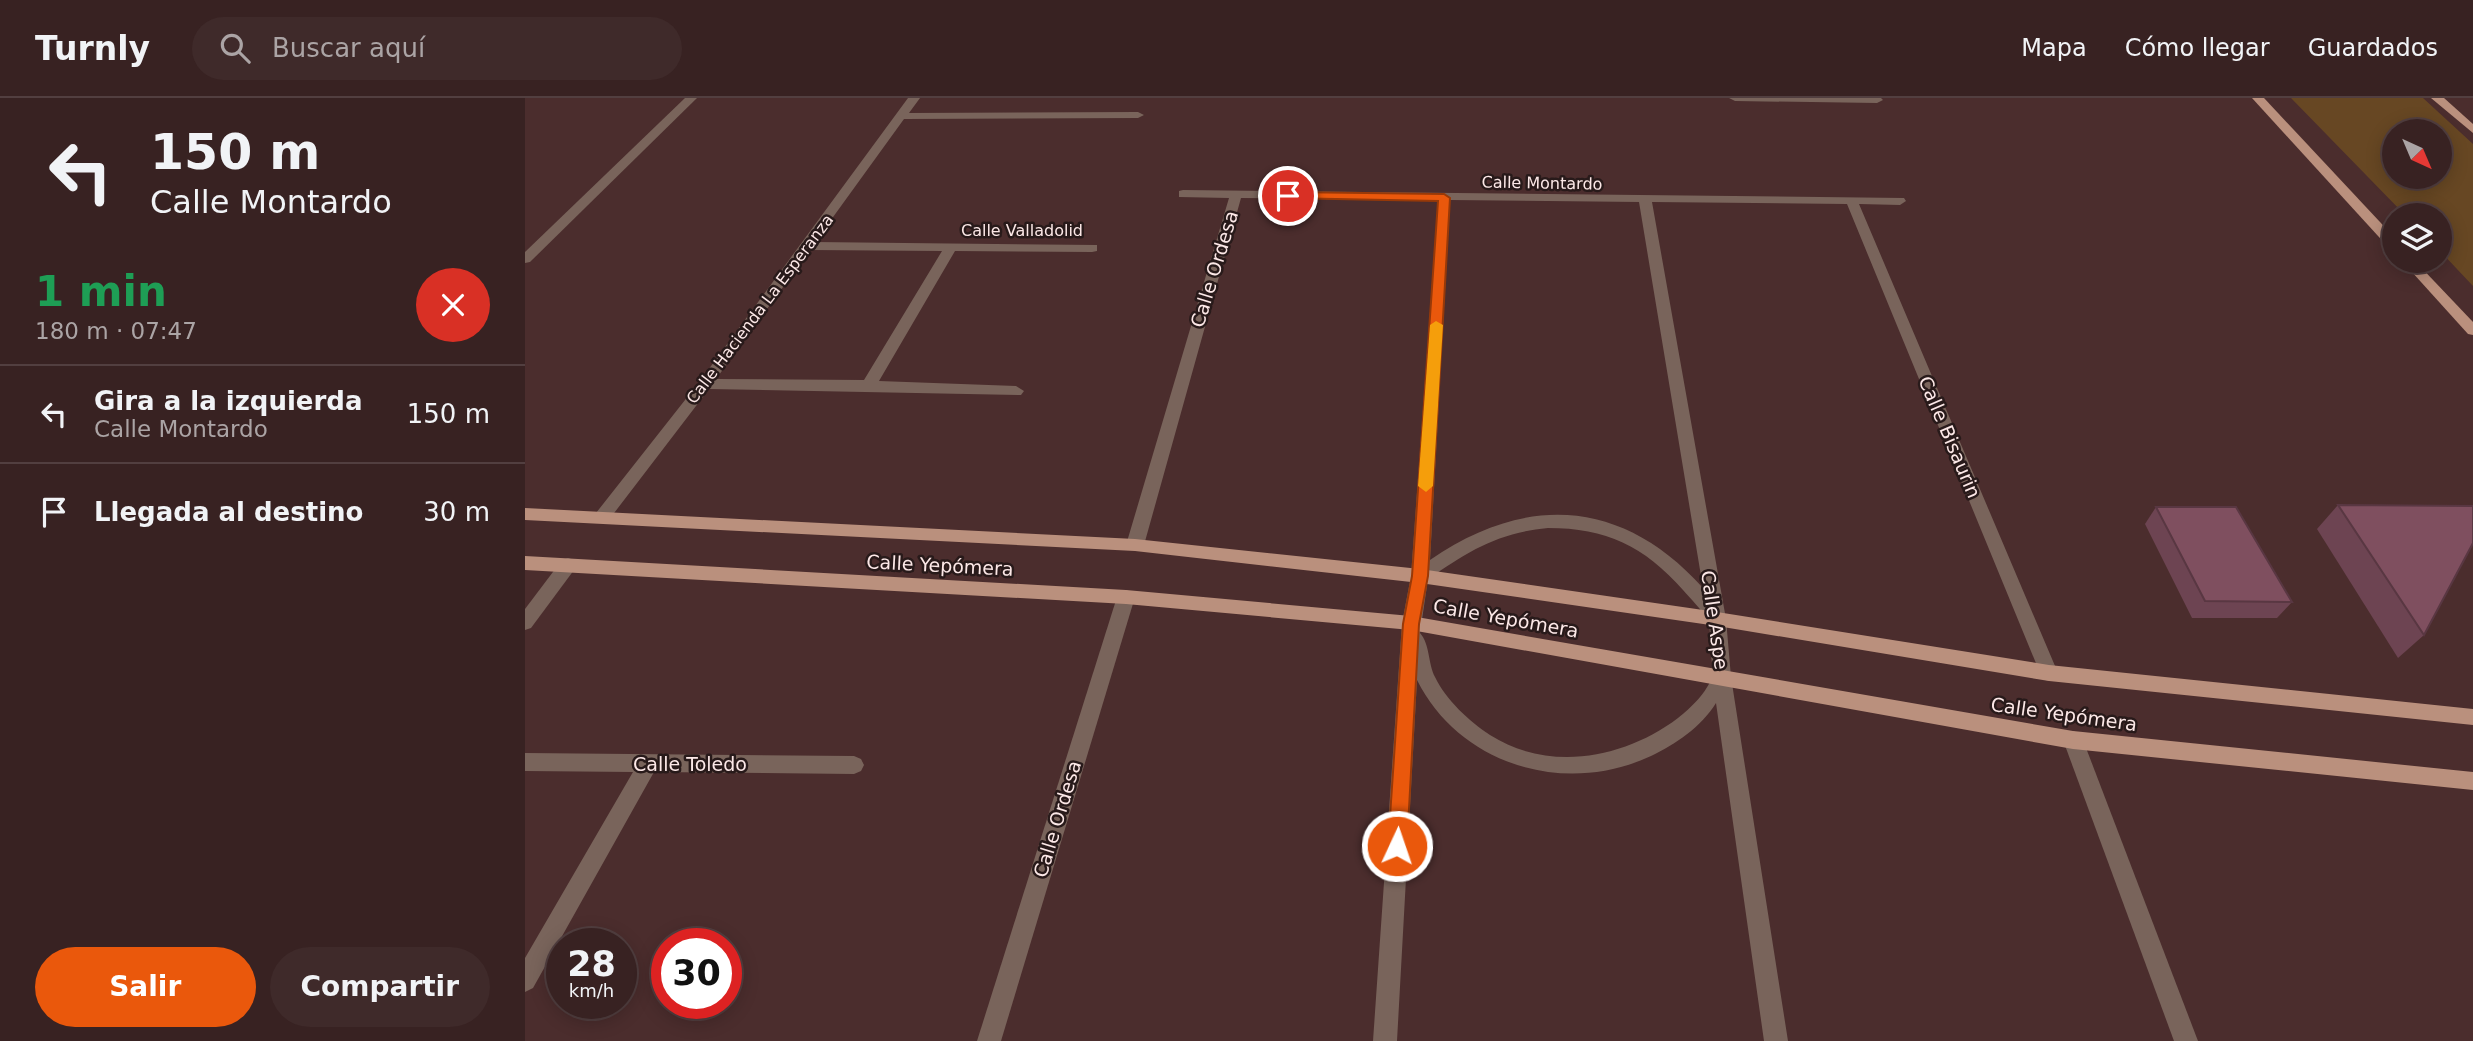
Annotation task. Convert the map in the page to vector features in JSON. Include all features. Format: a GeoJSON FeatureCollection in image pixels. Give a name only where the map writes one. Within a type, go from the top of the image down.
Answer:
{"type":"FeatureCollection","features":[{"type":"Feature","properties":{"kind":"main road"},"geometry":{"type":"LineString","coordinates":[[2258,98],[2382,232]]}},
{"type":"Feature","properties":{"kind":"main road"},"geometry":{"type":"LineString","coordinates":[[2437,98],[2473,130]]}},
{"type":"Feature","properties":{"kind":"main road"},"geometry":{"type":"LineString","coordinates":[[2419,273],[2473,331]]}},
{"type":"Feature","properties":{"kind":"main road","name":"Calle Yepómera"},"geometry":{"type":"LineString","coordinates":[[525,514],[1135,545],[1420,576],[1717,619],[2049,673],[2473,717]]}},
{"type":"Feature","properties":{"kind":"main road","name":"Calle Yepómera"},"geometry":{"type":"LineString","coordinates":[[525,563],[1126,597],[1411,624],[2073,740],[2473,781]]}},
{"type":"Feature","properties":{"kind":"street"},"geometry":{"type":"LineString","coordinates":[[525,259],[691,98]]}},
{"type":"Feature","properties":{"kind":"street","name":"Calle Hacienda La Esperanza"},"geometry":{"type":"LineString","coordinates":[[601,517],[705,384],[914,98]]}},
{"type":"Feature","properties":{"kind":"street"},"geometry":{"type":"LineString","coordinates":[[1735,98],[1877,100]]}},
{"type":"Feature","properties":{"kind":"street"},"geometry":{"type":"LineString","coordinates":[[901,116],[1138,115]]}},
{"type":"Feature","properties":{"kind":"street","name":"Calle Montardo"},"geometry":{"type":"LineString","coordinates":[[1183,194],[1900,201]]}},
{"type":"Feature","properties":{"kind":"street","name":"Calle Ordesa"},"geometry":{"type":"LineString","coordinates":[[1135,545],[1236,195]]}},
{"type":"Feature","properties":{"kind":"street"},"geometry":{"type":"LineString","coordinates":[[1385,1041],[1411,624],[1420,576],[1444,198]]}},
{"type":"Feature","properties":{"kind":"street","name":"Calle Aspe"},"geometry":{"type":"LineString","coordinates":[[1645,200],[1717,619],[1722,677],[1776,1041]]}},
{"type":"Feature","properties":{"kind":"street","name":"Calle Bisaurin"},"geometry":{"type":"LineString","coordinates":[[1851,200],[2049,673]]}},
{"type":"Feature","properties":{"kind":"street","name":"Calle Valladolid"},"geometry":{"type":"LineString","coordinates":[[807,246],[1092,248]]}},
{"type":"Feature","properties":{"kind":"street","name":"Calle Valladolid"},"geometry":{"type":"LineString","coordinates":[[869,385],[951,247]]}},
{"type":"Feature","properties":{"kind":"street"},"geometry":{"type":"LineString","coordinates":[[705,384],[869,385],[1016,391]]}},
{"type":"Feature","properties":{"kind":"street"},"geometry":{"type":"LineString","coordinates":[[1420,576],[1469,543],[1512,526],[1556,521],[1594,526],[1628,536],[1657,555],[1688,581],[1717,619]]}},
{"type":"Feature","properties":{"kind":"street"},"geometry":{"type":"LineString","coordinates":[[525,623],[568,565]]}},
{"type":"Feature","properties":{"kind":"street","name":"Calle Ordesa"},"geometry":{"type":"LineString","coordinates":[[989,1041],[1126,597]]}},
{"type":"Feature","properties":{"kind":"street"},"geometry":{"type":"LineString","coordinates":[[1411,624],[1427,683],[1455,719],[1499,751],[1551,768],[1615,764],[1661,742],[1696,715],[1722,677]]}},
{"type":"Feature","properties":{"kind":"street"},"geometry":{"type":"LineString","coordinates":[[2073,740],[2186,1041]]}},
{"type":"Feature","properties":{"kind":"street","name":"Calle Toledo"},"geometry":{"type":"LineString","coordinates":[[525,762],[854,765]]}},
{"type":"Feature","properties":{"kind":"street"},"geometry":{"type":"LineString","coordinates":[[525,980],[648,764]]}},
{"type":"Feature","properties":{"kind":"shaded area"},"geometry":{"type":"Polygon","coordinates":[[[2291,98],[2423,98],[2446,119],[2382,119],[2382,189],[2452,189],[2452,125],[2473,144],[2473,286],[2452,264],[2452,203],[2393,203],[2291,98]]]}},
{"type":"Feature","properties":{"kind":"building"},"geometry":{"type":"Polygon","coordinates":[[[2338,505],[2473,506],[2473,543],[2424,635],[2338,505]]]}},
{"type":"Feature","properties":{"kind":"building"},"geometry":{"type":"Polygon","coordinates":[[[2156,507],[2236,507],[2292,602],[2205,601],[2156,507]]]}},
{"type":"Feature","properties":{"kind":"slow traffic"},"geometry":{"type":"LineString","coordinates":[[1426,486],[1436,325]]}},
{"type":"Feature","properties":{"kind":"route"},"geometry":{"type":"LineString","coordinates":[[1288,196],[1444,198],[1420,576],[1411,624],[1397,846]]}}]}
